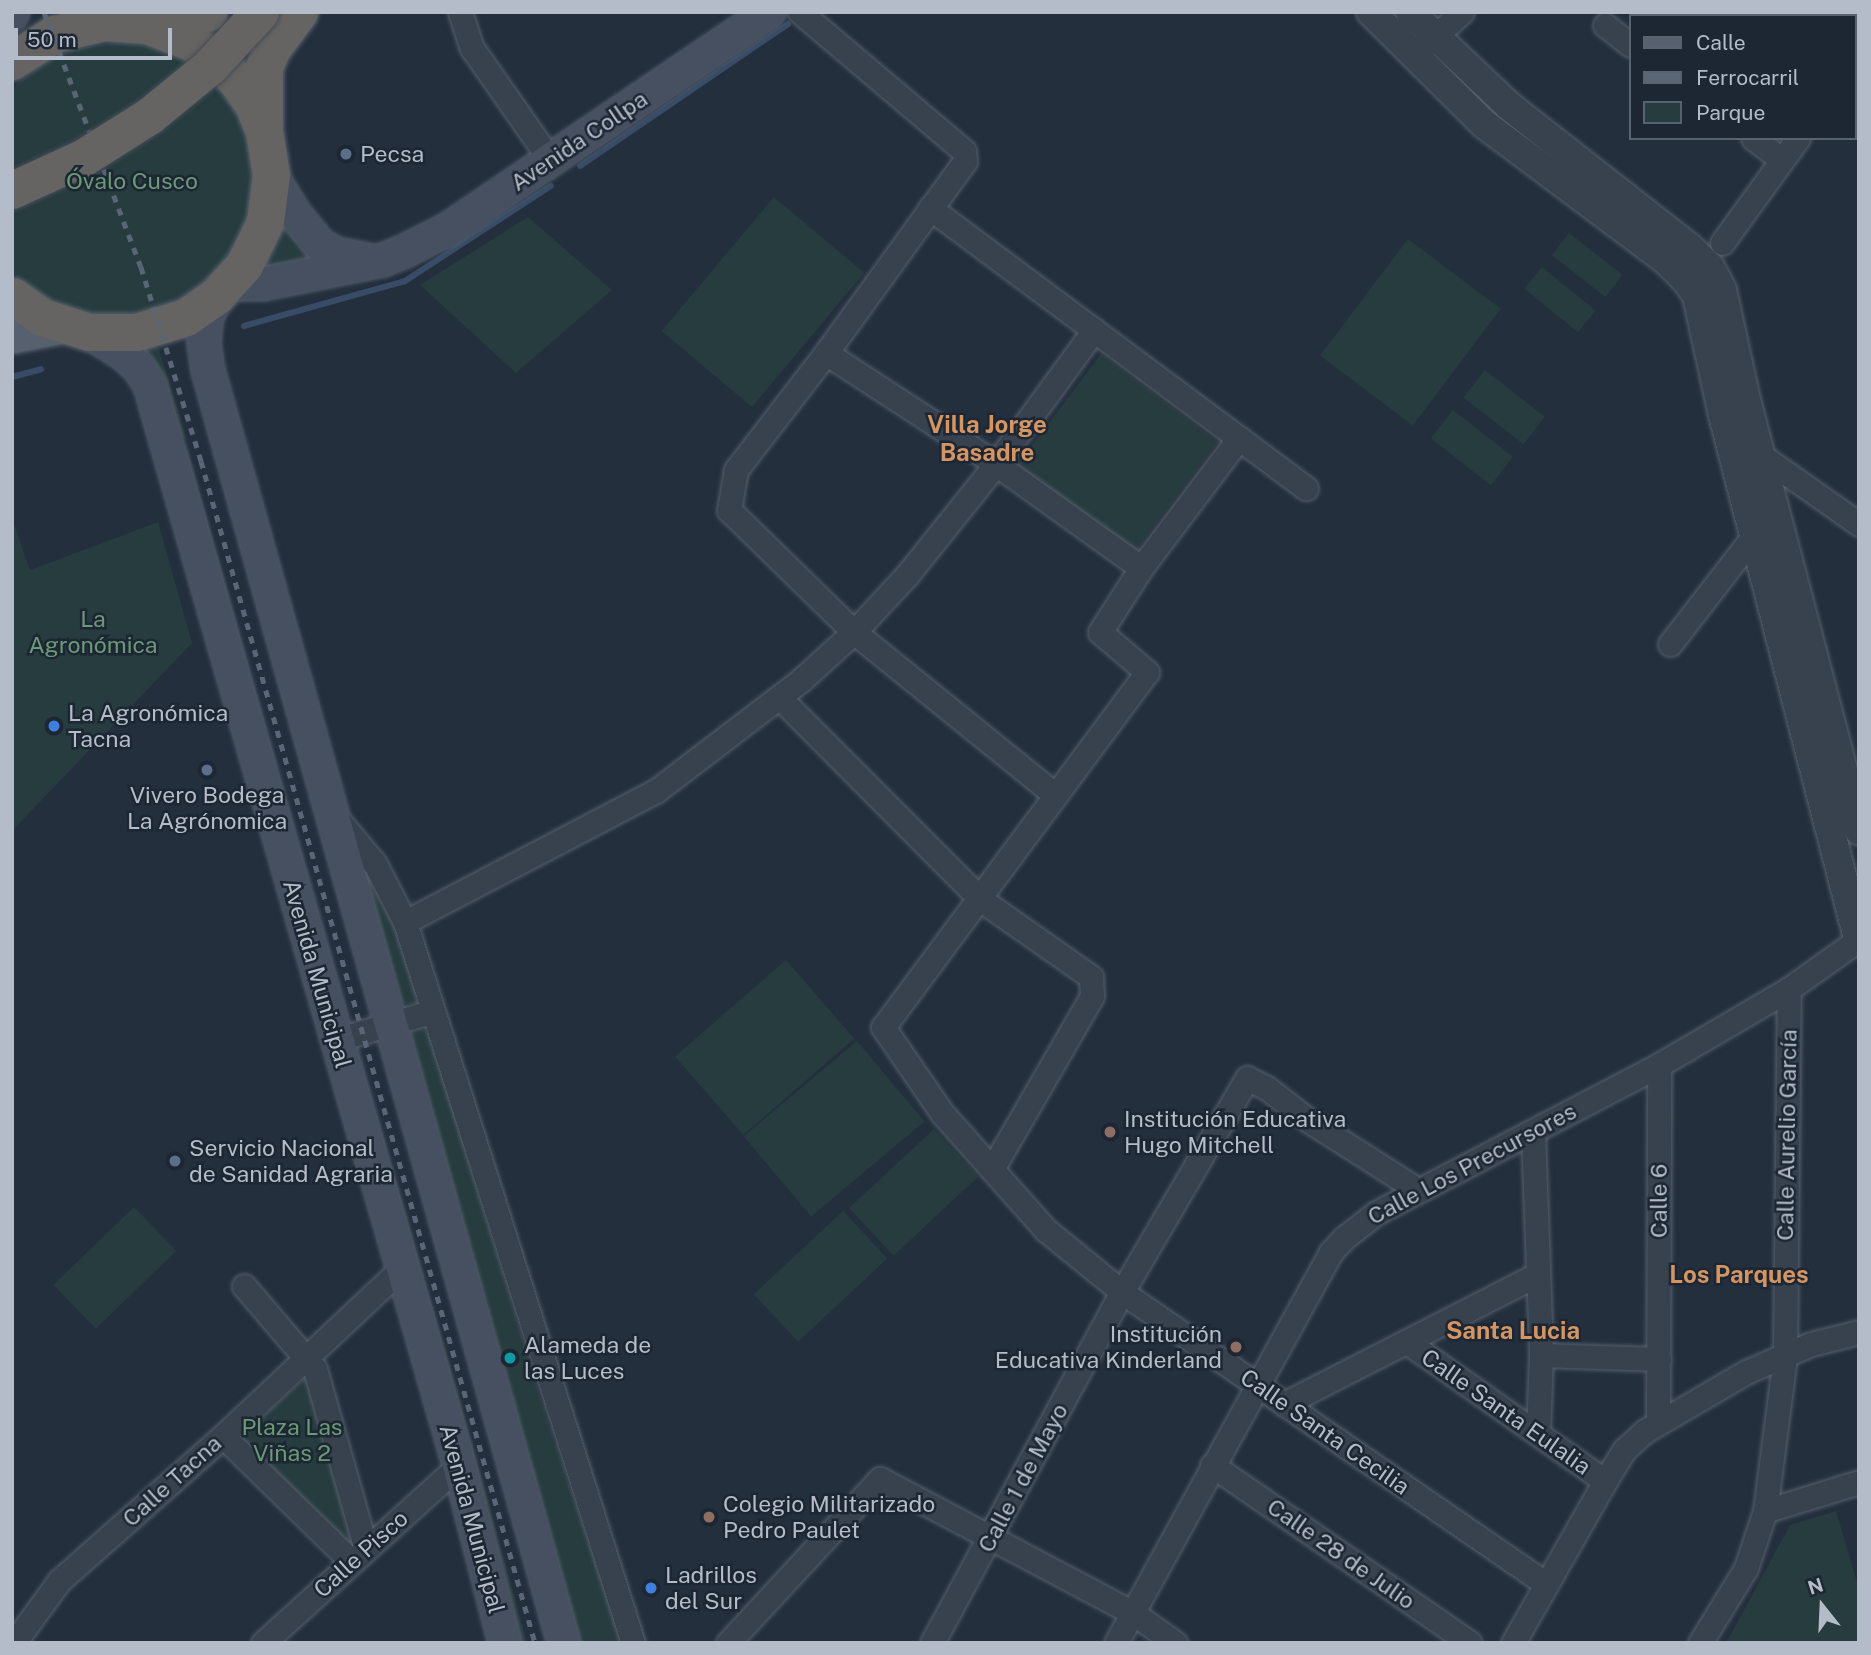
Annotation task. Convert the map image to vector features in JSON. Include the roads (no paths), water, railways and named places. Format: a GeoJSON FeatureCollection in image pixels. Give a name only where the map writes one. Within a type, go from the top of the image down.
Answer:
{"type":"FeatureCollection","features":[{"type":"Feature","properties":{"kind":"highway"},"geometry":{"type":"LineString","coordinates":[[12,61],[31,47],[67,30],[104,23],[136,22],[209,12]]}},
{"type":"Feature","properties":{"kind":"highway"},"geometry":{"type":"LineString","coordinates":[[12,190],[83,157],[149,116],[210,66],[260,12]]}},
{"type":"Feature","properties":{"kind":"highway"},"geometry":{"type":"LineString","coordinates":[[12,296],[42,317],[76,329],[125,333],[161,327],[186,317],[223,290],[244,265],[265,222],[271,175],[264,131],[264,66],[272,48],[299,12]]}},
{"type":"Feature","properties":{"kind":"highway"},"geometry":{"type":"LineString","coordinates":[[136,22],[191,41],[229,72],[253,104],[264,131]]}},
{"type":"Feature","properties":{"kind":"main road","name":"Avenida Collpa"},"geometry":{"type":"LineString","coordinates":[[223,290],[383,260],[447,230],[769,12]]}},
{"type":"Feature","properties":{"kind":"main road","name":"Avenida Collpa"},"geometry":{"type":"LineString","coordinates":[[271,175],[294,214],[320,245],[335,254],[356,259],[383,260]]}},
{"type":"Feature","properties":{"kind":"main road"},"geometry":{"type":"LineString","coordinates":[[223,290],[206,320],[204,342],[208,370],[564,1643]]}},
{"type":"Feature","properties":{"kind":"main road"},"geometry":{"type":"LineString","coordinates":[[12,335],[76,329]]}},
{"type":"Feature","properties":{"kind":"main road","name":"Avenida Municipal"},"geometry":{"type":"LineString","coordinates":[[76,329],[124,354],[139,368],[150,385],[458,1465],[505,1643]]}},
{"type":"Feature","properties":{"kind":"street"},"geometry":{"type":"LineString","coordinates":[[800,12],[964,150],[964,167],[930,208],[826,353],[736,470],[729,510],[854,632],[1055,795]]}},
{"type":"Feature","properties":{"kind":"street"},"geometry":{"type":"LineString","coordinates":[[1371,12],[1509,106],[1690,248],[1710,267],[1722,290],[1759,454],[1859,830]]}},
{"type":"Feature","properties":{"kind":"street"},"geometry":{"type":"LineString","coordinates":[[1410,12],[1424,46],[1484,124],[1667,261],[1686,280],[1702,313],[1723,415],[1858,940],[1789,989]]}},
{"type":"Feature","properties":{"kind":"street"},"geometry":{"type":"LineString","coordinates":[[1424,46],[1462,12]]}},
{"type":"Feature","properties":{"kind":"street"},"geometry":{"type":"LineString","coordinates":[[464,14],[472,48],[551,160]]}},
{"type":"Feature","properties":{"kind":"street"},"geometry":{"type":"LineString","coordinates":[[1605,24],[1630,44]]}},
{"type":"Feature","properties":{"kind":"street"},"geometry":{"type":"LineString","coordinates":[[1756,140],[1782,160]]}},
{"type":"Feature","properties":{"kind":"street"},"geometry":{"type":"LineString","coordinates":[[1722,243],[1797,140]]}},
{"type":"Feature","properties":{"kind":"street"},"geometry":{"type":"LineString","coordinates":[[930,208],[1306,488]]}},
{"type":"Feature","properties":{"kind":"street"},"geometry":{"type":"LineString","coordinates":[[405,922],[656,791],[779,697],[854,632],[908,575],[996,464],[1094,330]]}},
{"type":"Feature","properties":{"kind":"street"},"geometry":{"type":"LineString","coordinates":[[826,353],[996,464],[1141,568]]}},
{"type":"Feature","properties":{"kind":"street"},"geometry":{"type":"LineString","coordinates":[[980,900],[1147,672],[1100,632],[1141,568],[1239,438]]}},
{"type":"Feature","properties":{"kind":"street"},"geometry":{"type":"LineString","coordinates":[[1759,454],[1859,524]]}},
{"type":"Feature","properties":{"kind":"street"},"geometry":{"type":"LineString","coordinates":[[1670,644],[1775,511]]}},
{"type":"Feature","properties":{"kind":"street"},"geometry":{"type":"LineString","coordinates":[[779,697],[980,900],[1087,973],[1093,982],[1092,996],[992,1170]]}},
{"type":"Feature","properties":{"kind":"street"},"geometry":{"type":"LineString","coordinates":[[332,812],[375,864],[405,922],[633,1643]]}},
{"type":"Feature","properties":{"kind":"street","name":"Calle Santa Cecilia"},"geometry":{"type":"LineString","coordinates":[[980,900],[883,1027],[942,1113],[1046,1230],[1122,1292],[1546,1584]]}},
{"type":"Feature","properties":{"kind":"street","name":"Calle Los Precursores"},"geometry":{"type":"LineString","coordinates":[[1116,1643],[1331,1252],[1357,1226],[1418,1190],[1658,1065],[1789,989]]}},
{"type":"Feature","properties":{"kind":"street","name":"Calle Aurelio García"},"geometry":{"type":"LineString","coordinates":[[1700,1643],[1746,1568],[1765,1511],[1785,1356],[1789,989]]}},
{"type":"Feature","properties":{"kind":"street"},"geometry":{"type":"LineString","coordinates":[[336,1040],[433,1011]]}},
{"type":"Feature","properties":{"kind":"street","name":"Calle 6"},"geometry":{"type":"LineString","coordinates":[[1658,1065],[1658,1422]]}},
{"type":"Feature","properties":{"kind":"street","name":"Calle 1 de Mayo"},"geometry":{"type":"LineString","coordinates":[[932,1643],[1122,1292],[1247,1078],[1267,1087],[1308,1121],[1418,1190]]}},
{"type":"Feature","properties":{"kind":"street"},"geometry":{"type":"LineString","coordinates":[[1533,1132],[1541,1355],[1538,1432]]}},
{"type":"Feature","properties":{"kind":"street","name":"Calle Tacna"},"geometry":{"type":"LineString","coordinates":[[14,1643],[59,1581],[223,1436],[401,1269]]}},
{"type":"Feature","properties":{"kind":"street"},"geometry":{"type":"LineString","coordinates":[[1284,1404],[1538,1274]]}},
{"type":"Feature","properties":{"kind":"street"},"geometry":{"type":"LineString","coordinates":[[244,1286],[315,1369],[359,1556]]}},
{"type":"Feature","properties":{"kind":"street"},"geometry":{"type":"LineString","coordinates":[[1513,1643],[1625,1450],[1658,1422],[1746,1372],[1811,1344],[1859,1332]]}},
{"type":"Feature","properties":{"kind":"street","name":"Calle Santa Eulalia"},"geometry":{"type":"LineString","coordinates":[[1408,1342],[1605,1481]]}},
{"type":"Feature","properties":{"kind":"street"},"geometry":{"type":"LineString","coordinates":[[1541,1355],[1659,1359]]}},
{"type":"Feature","properties":{"kind":"street"},"geometry":{"type":"LineString","coordinates":[[223,1436],[359,1556]]}},
{"type":"Feature","properties":{"kind":"street","name":"Calle Pisco"},"geometry":{"type":"LineString","coordinates":[[277,1638],[359,1556],[458,1465]]}},
{"type":"Feature","properties":{"kind":"street","name":"Calle 28 de Julio"},"geometry":{"type":"LineString","coordinates":[[1212,1465],[1470,1643]]}},
{"type":"Feature","properties":{"kind":"street"},"geometry":{"type":"LineString","coordinates":[[728,1643],[880,1479],[1133,1613],[1175,1643]]}},
{"type":"Feature","properties":{"kind":"street"},"geometry":{"type":"LineString","coordinates":[[1765,1511],[1859,1482]]}},
{"type":"Feature","properties":{"kind":"waterway"},"geometry":{"type":"LineString","coordinates":[[580,166],[788,24]]}},
{"type":"Feature","properties":{"kind":"waterway"},"geometry":{"type":"LineString","coordinates":[[244,326],[405,281],[551,186]]}},
{"type":"Feature","properties":{"kind":"waterway"},"geometry":{"type":"LineString","coordinates":[[12,377],[41,369]]}},
{"type":"Feature","properties":{"kind":"railway"},"geometry":{"type":"LineString","coordinates":[[44,12],[141,267],[201,461],[535,1643]]}},
{"type":"Feature","properties":{"kind":"place","name":"Pecsa"},"geometry":{"type":"Point","coordinates":[346,154]}},
{"type":"Feature","properties":{"kind":"place","name":"La Agronómica Tacna"},"geometry":{"type":"Point","coordinates":[54,726]}},
{"type":"Feature","properties":{"kind":"place","name":"Vivero Bodega La Agrónomica"},"geometry":{"type":"Point","coordinates":[207,770]}},
{"type":"Feature","properties":{"kind":"place","name":"Institución Educativa Hugo Mitchell"},"geometry":{"type":"Point","coordinates":[1110,1132]}},
{"type":"Feature","properties":{"kind":"place","name":"Servicio Nacional de Sanidad Agraria"},"geometry":{"type":"Point","coordinates":[175,1161]}},
{"type":"Feature","properties":{"kind":"place","name":"Institución Educativa Kinderland"},"geometry":{"type":"Point","coordinates":[1236,1347]}},
{"type":"Feature","properties":{"kind":"place","name":"Alameda de las Luces"},"geometry":{"type":"Point","coordinates":[510,1358]}},
{"type":"Feature","properties":{"kind":"place","name":"Colegio Militarizado Pedro Paulet"},"geometry":{"type":"Point","coordinates":[709,1517]}},
{"type":"Feature","properties":{"kind":"place","name":"Ladrillos del Sur"},"geometry":{"type":"Point","coordinates":[651,1588]}},
{"type":"Feature","properties":{"kind":"district","name":"Villa Jorge Basadre"},"geometry":{"type":"Point","coordinates":[987,439]}},
{"type":"Feature","properties":{"kind":"district","name":"Los Parques"},"geometry":{"type":"Point","coordinates":[1739,1275]}},
{"type":"Feature","properties":{"kind":"district","name":"Santa Lucia"},"geometry":{"type":"Point","coordinates":[1513,1331]}},
{"type":"Feature","properties":{"kind":"park label","name":"Óvalo Cusco"},"geometry":{"type":"Point","coordinates":[132,181]}},
{"type":"Feature","properties":{"kind":"park label","name":"La Agronómica"},"geometry":{"type":"Point","coordinates":[93,632]}},
{"type":"Feature","properties":{"kind":"park label","name":"Plaza Las Viñas 2"},"geometry":{"type":"Point","coordinates":[292,1440]}}]}
